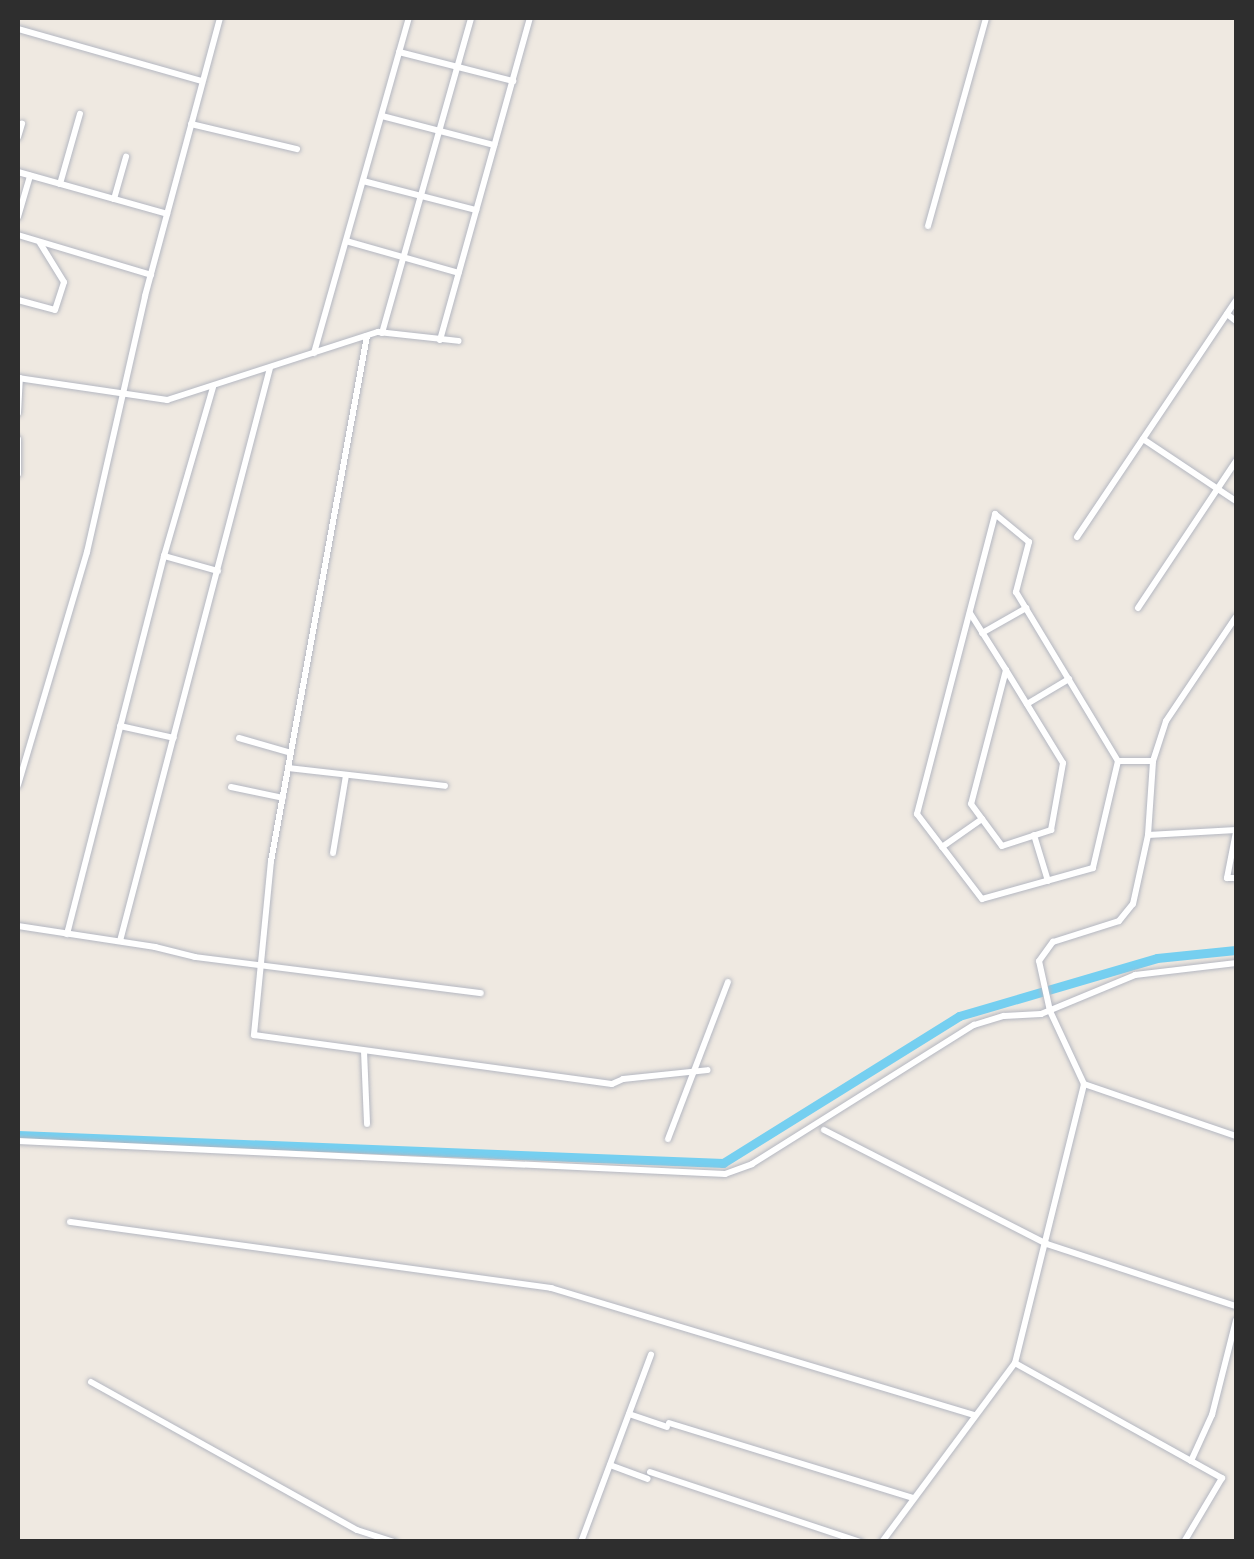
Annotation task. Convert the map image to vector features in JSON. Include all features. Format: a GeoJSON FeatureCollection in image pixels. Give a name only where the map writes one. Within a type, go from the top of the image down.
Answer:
{"type":"FeatureCollection","features":[{"type":"Feature","properties":{"kind":"street"},"geometry":{"type":"LineString","coordinates":[[18,785],[87,552],[166,214],[219,18]]}},
{"type":"Feature","properties":{"kind":"street"},"geometry":{"type":"LineString","coordinates":[[313,354],[409,18]]}},
{"type":"Feature","properties":{"kind":"street"},"geometry":{"type":"LineString","coordinates":[[382,333],[471,18]]}},
{"type":"Feature","properties":{"kind":"street"},"geometry":{"type":"LineString","coordinates":[[440,340],[530,18]]}},
{"type":"Feature","properties":{"kind":"street"},"geometry":{"type":"LineString","coordinates":[[928,226],[986,18]]}},
{"type":"Feature","properties":{"kind":"street"},"geometry":{"type":"LineString","coordinates":[[18,28],[202,81]]}},
{"type":"Feature","properties":{"kind":"street"},"geometry":{"type":"LineString","coordinates":[[399,52],[513,81]]}},
{"type":"Feature","properties":{"kind":"street"},"geometry":{"type":"LineString","coordinates":[[60,184],[80,114]]}},
{"type":"Feature","properties":{"kind":"street"},"geometry":{"type":"LineString","coordinates":[[382,116],[494,146]]}},
{"type":"Feature","properties":{"kind":"street"},"geometry":{"type":"LineString","coordinates":[[18,137],[22,124]]}},
{"type":"Feature","properties":{"kind":"street"},"geometry":{"type":"LineString","coordinates":[[191,124],[297,150]]}},
{"type":"Feature","properties":{"kind":"street"},"geometry":{"type":"LineString","coordinates":[[114,199],[126,158]]}},
{"type":"Feature","properties":{"kind":"street"},"geometry":{"type":"LineString","coordinates":[[18,172],[166,214]]}},
{"type":"Feature","properties":{"kind":"street"},"geometry":{"type":"LineString","coordinates":[[18,217],[30,176]]}},
{"type":"Feature","properties":{"kind":"street"},"geometry":{"type":"LineString","coordinates":[[363,181],[476,210]]}},
{"type":"Feature","properties":{"kind":"street"},"geometry":{"type":"LineString","coordinates":[[18,236],[151,276]]}},
{"type":"Feature","properties":{"kind":"street"},"geometry":{"type":"LineString","coordinates":[[346,241],[458,273]]}},
{"type":"Feature","properties":{"kind":"street"},"geometry":{"type":"LineString","coordinates":[[18,300],[55,310],[64,282],[40,242]]}},
{"type":"Feature","properties":{"kind":"street"},"geometry":{"type":"LineString","coordinates":[[1077,537],[1236,300]]}},
{"type":"Feature","properties":{"kind":"street"},"geometry":{"type":"LineString","coordinates":[[1227,314],[1236,321]]}},
{"type":"Feature","properties":{"kind":"street"},"geometry":{"type":"LineString","coordinates":[[18,413],[19,378],[168,400],[367,336],[382,333],[458,341]]}},
{"type":"Feature","properties":{"kind":"street"},"geometry":{"type":"LineString","coordinates":[[367,336],[271,861],[254,1035],[612,1084],[623,1079],[708,1070]]}},
{"type":"Feature","properties":{"kind":"street"},"geometry":{"type":"LineString","coordinates":[[120,941],[270,368]]}},
{"type":"Feature","properties":{"kind":"street"},"geometry":{"type":"LineString","coordinates":[[67,934],[164,556],[214,387]]}},
{"type":"Feature","properties":{"kind":"street"},"geometry":{"type":"LineString","coordinates":[[18,440],[18,474]]}},
{"type":"Feature","properties":{"kind":"street"},"geometry":{"type":"LineString","coordinates":[[1143,440],[1236,501]]}},
{"type":"Feature","properties":{"kind":"street"},"geometry":{"type":"LineString","coordinates":[[1138,608],[1236,461]]}},
{"type":"Feature","properties":{"kind":"street"},"geometry":{"type":"LineString","coordinates":[[995,514],[1028,542],[1016,592],[1026,608],[1118,761],[1093,868],[982,900],[917,814],[995,514]]}},
{"type":"Feature","properties":{"kind":"street"},"geometry":{"type":"LineString","coordinates":[[164,556],[218,571]]}},
{"type":"Feature","properties":{"kind":"street"},"geometry":{"type":"LineString","coordinates":[[982,633],[1026,608]]}},
{"type":"Feature","properties":{"kind":"street"},"geometry":{"type":"LineString","coordinates":[[970,612],[1064,763],[1051,830],[1002,846],[971,804],[1006,670]]}},
{"type":"Feature","properties":{"kind":"street"},"geometry":{"type":"LineString","coordinates":[[882,1542],[1015,1363],[1084,1084],[1050,1007],[1041,954],[1053,942],[1108,926],[1127,914],[1136,893],[1148,835],[1153,762],[1166,722],[1236,617]]}},
{"type":"Feature","properties":{"kind":"street"},"geometry":{"type":"LineString","coordinates":[[1027,704],[1069,679]]}},
{"type":"Feature","properties":{"kind":"street"},"geometry":{"type":"LineString","coordinates":[[120,726],[174,738]]}},
{"type":"Feature","properties":{"kind":"street"},"geometry":{"type":"LineString","coordinates":[[239,738],[291,753]]}},
{"type":"Feature","properties":{"kind":"street"},"geometry":{"type":"LineString","coordinates":[[1118,761],[1153,762]]}},
{"type":"Feature","properties":{"kind":"street"},"geometry":{"type":"LineString","coordinates":[[288,768],[445,786]]}},
{"type":"Feature","properties":{"kind":"street"},"geometry":{"type":"LineString","coordinates":[[333,853],[346,774]]}},
{"type":"Feature","properties":{"kind":"street"},"geometry":{"type":"LineString","coordinates":[[232,787],[282,798]]}},
{"type":"Feature","properties":{"kind":"street"},"geometry":{"type":"LineString","coordinates":[[942,847],[982,819]]}},
{"type":"Feature","properties":{"kind":"street"},"geometry":{"type":"LineString","coordinates":[[1148,835],[1236,832],[1227,878],[1236,878]]}},
{"type":"Feature","properties":{"kind":"street"},"geometry":{"type":"LineString","coordinates":[[1034,836],[1048,881]]}},
{"type":"Feature","properties":{"kind":"street"},"geometry":{"type":"LineString","coordinates":[[18,926],[261,966],[482,993]]}},
{"type":"Feature","properties":{"kind":"street"},"geometry":{"type":"LineString","coordinates":[[18,1141],[725,1174],[752,1164],[974,1025],[1050,1007],[1135,975],[1236,963]]}},
{"type":"Feature","properties":{"kind":"street"},"geometry":{"type":"LineString","coordinates":[[668,1139],[728,982]]}},
{"type":"Feature","properties":{"kind":"street"},"geometry":{"type":"LineString","coordinates":[[363,1050],[367,1124]]}},
{"type":"Feature","properties":{"kind":"street"},"geometry":{"type":"LineString","coordinates":[[1084,1084],[1236,1136]]}},
{"type":"Feature","properties":{"kind":"street"},"geometry":{"type":"LineString","coordinates":[[824,1130],[1047,1244],[1236,1306]]}},
{"type":"Feature","properties":{"kind":"street"},"geometry":{"type":"LineString","coordinates":[[70,1222],[550,1288],[975,1415]]}},
{"type":"Feature","properties":{"kind":"street"},"geometry":{"type":"LineString","coordinates":[[1191,1462],[1212,1415],[1236,1320]]}},
{"type":"Feature","properties":{"kind":"street"},"geometry":{"type":"LineString","coordinates":[[581,1542],[651,1355]]}},
{"type":"Feature","properties":{"kind":"street"},"geometry":{"type":"LineString","coordinates":[[1015,1363],[1222,1478],[1184,1542]]}},
{"type":"Feature","properties":{"kind":"street"},"geometry":{"type":"LineString","coordinates":[[91,1382],[356,1530],[395,1542]]}},
{"type":"Feature","properties":{"kind":"street"},"geometry":{"type":"LineString","coordinates":[[629,1414],[912,1498]]}},
{"type":"Feature","properties":{"kind":"street"},"geometry":{"type":"LineString","coordinates":[[610,1465],[862,1542]]}},
{"type":"Feature","properties":{"kind":"waterway"},"geometry":{"type":"LineString","coordinates":[[18,1135],[723,1163],[959,1016],[1157,958],[1236,950]]}}]}
